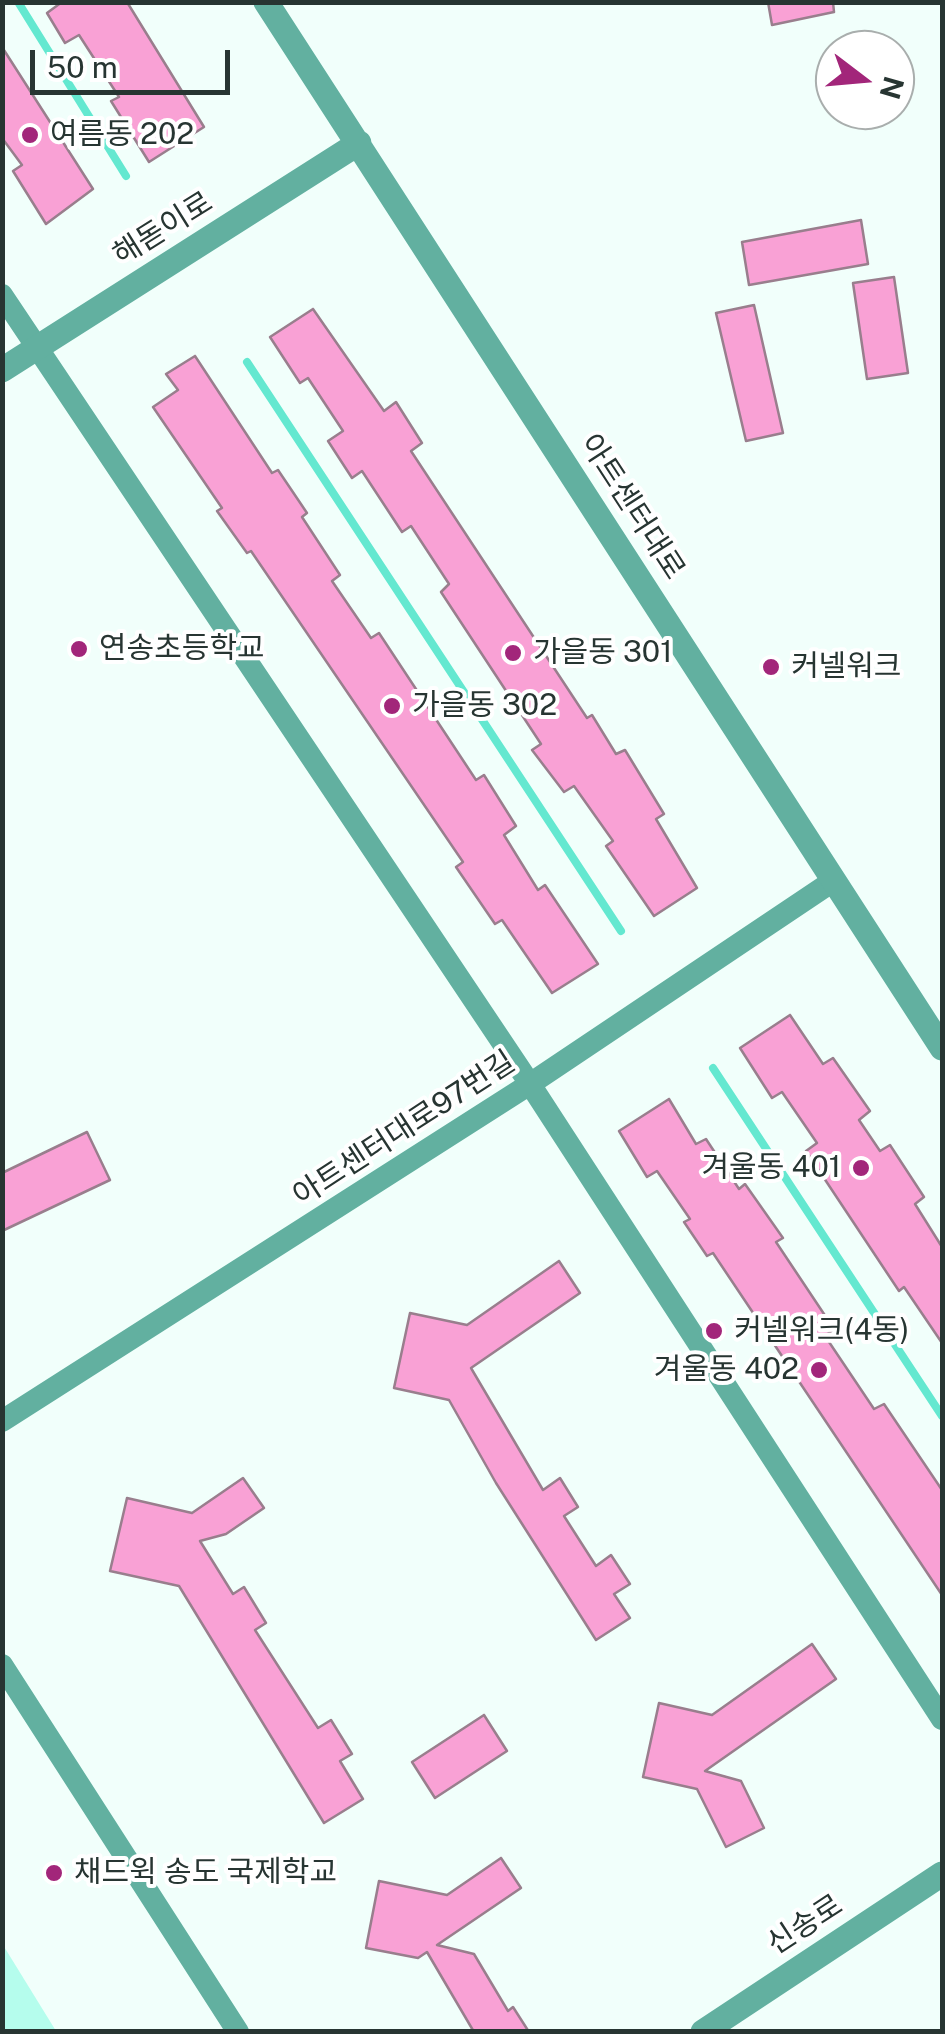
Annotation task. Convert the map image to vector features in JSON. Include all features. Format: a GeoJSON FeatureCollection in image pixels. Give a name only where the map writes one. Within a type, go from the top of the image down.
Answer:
{"type":"FeatureCollection","features":[{"type":"Feature","properties":{"kind":"street","name":"아트센터대로"},"geometry":{"type":"LineString","coordinates":[[266,2],[942,1048]]}},
{"type":"Feature","properties":{"kind":"street","name":"해돋이로"},"geometry":{"type":"LineString","coordinates":[[2,370],[359,142]]}},
{"type":"Feature","properties":{"kind":"street"},"geometry":{"type":"LineString","coordinates":[[2,295],[530,1084],[942,1719]]}},
{"type":"Feature","properties":{"kind":"street","name":"아트센터대로97번길"},"geometry":{"type":"LineString","coordinates":[[2,1421],[530,1084],[833,881]]}},
{"type":"Feature","properties":{"kind":"street"},"geometry":{"type":"LineString","coordinates":[[2,1665],[238,2032]]}},
{"type":"Feature","properties":{"kind":"street","name":"신송로"},"geometry":{"type":"LineString","coordinates":[[703,2032],[942,1874]]}},
{"type":"Feature","properties":{"kind":"green space"},"geometry":{"type":"Polygon","coordinates":[[[3,1945],[56,2031],[3,2031],[3,1945]]]}},
{"type":"Feature","properties":{"kind":"building"},"geometry":{"type":"Polygon","coordinates":[[[62,2],[127,2],[204,127],[149,162],[111,101],[119,97],[79,35],[65,43],[47,13],[62,2]]]}},
{"type":"Feature","properties":{"kind":"building"},"geometry":{"type":"Polygon","coordinates":[[[768,2],[833,2],[834,12],[772,25],[768,2]]]}},
{"type":"Feature","properties":{"kind":"building","name":"여름동 202"},"geometry":{"type":"Polygon","coordinates":[[[2,47],[93,189],[46,224],[13,171],[22,165],[2,138],[2,47]]]}},
{"type":"Feature","properties":{"kind":"building"},"geometry":{"type":"Polygon","coordinates":[[[861,220],[868,264],[749,285],[742,242],[861,220]]]}},
{"type":"Feature","properties":{"kind":"building"},"geometry":{"type":"Polygon","coordinates":[[[894,277],[908,373],[867,379],[853,283],[894,277]]]}},
{"type":"Feature","properties":{"kind":"building"},"geometry":{"type":"Polygon","coordinates":[[[754,305],[783,433],[746,441],[716,313],[754,305]]]}},
{"type":"Feature","properties":{"kind":"building","name":"가을동 301"},"geometry":{"type":"Polygon","coordinates":[[[313,309],[384,411],[396,402],[422,443],[411,451],[587,718],[592,715],[616,754],[625,750],[664,814],[656,819],[697,888],[654,916],[606,846],[613,841],[574,786],[564,792],[532,750],[541,744],[441,592],[449,584],[411,526],[402,532],[362,471],[352,478],[328,441],[343,431],[308,378],[300,383],[270,337],[313,309]]]}},
{"type":"Feature","properties":{"kind":"building","name":"가을동 302"},"geometry":{"type":"Polygon","coordinates":[[[195,356],[272,473],[278,470],[307,513],[302,517],[340,575],[332,581],[371,638],[379,633],[476,780],[484,775],[516,826],[504,835],[538,890],[545,885],[598,964],[552,993],[502,920],[495,924],[456,867],[463,862],[251,551],[247,553],[217,511],[222,508],[153,407],[178,390],[166,374],[195,356]]]}},
{"type":"Feature","properties":{"kind":"building","name":"겨울동 401"},"geometry":{"type":"Polygon","coordinates":[[[790,1015],[823,1064],[833,1058],[870,1111],[859,1120],[880,1151],[890,1145],[924,1197],[915,1204],[942,1247],[942,1343],[904,1287],[899,1291],[806,1151],[817,1143],[782,1092],[772,1098],[740,1048],[790,1015]]]}},
{"type":"Feature","properties":{"kind":"building","name":"겨울동 402"},"geometry":{"type":"Polygon","coordinates":[[[669,1099],[696,1144],[706,1139],[739,1189],[745,1184],[783,1238],[776,1242],[834,1329],[825,1336],[874,1409],[884,1404],[942,1490],[942,1595],[713,1253],[707,1256],[684,1222],[690,1219],[657,1171],[647,1177],[619,1131],[669,1099]]]}},
{"type":"Feature","properties":{"kind":"building"},"geometry":{"type":"Polygon","coordinates":[[[87,1132],[110,1180],[2,1231],[2,1173],[87,1132]]]}},
{"type":"Feature","properties":{"kind":"building"},"geometry":{"type":"Polygon","coordinates":[[[559,1261],[580,1293],[471,1368],[543,1490],[560,1478],[578,1507],[564,1516],[596,1566],[611,1555],[630,1584],[614,1594],[630,1618],[596,1640],[496,1483],[449,1400],[394,1388],[410,1313],[467,1325],[559,1261]]]}},
{"type":"Feature","properties":{"kind":"building"},"geometry":{"type":"Polygon","coordinates":[[[243,1478],[264,1508],[226,1534],[200,1541],[233,1594],[244,1587],[266,1623],[255,1630],[318,1728],[331,1720],[352,1754],[340,1761],[363,1799],[324,1823],[179,1586],[110,1571],[127,1498],[192,1513],[243,1478]]]}},
{"type":"Feature","properties":{"kind":"building"},"geometry":{"type":"Polygon","coordinates":[[[812,1644],[836,1679],[705,1771],[741,1781],[764,1828],[726,1847],[697,1789],[643,1777],[659,1703],[712,1715],[812,1644]]]}},
{"type":"Feature","properties":{"kind":"building"},"geometry":{"type":"Polygon","coordinates":[[[484,1715],[507,1751],[435,1798],[412,1762],[484,1715]]]}},
{"type":"Feature","properties":{"kind":"building"},"geometry":{"type":"Polygon","coordinates":[[[501,1858],[521,1888],[437,1945],[474,1954],[508,2011],[513,2007],[529,2032],[474,2032],[427,1952],[418,1958],[366,1948],[379,1881],[447,1895],[501,1858]]]}},
{"type":"Feature","properties":{"kind":"waterway"},"geometry":{"type":"LineString","coordinates":[[18,2],[126,176]]}},
{"type":"Feature","properties":{"kind":"waterway"},"geometry":{"type":"LineString","coordinates":[[247,362],[621,931]]}},
{"type":"Feature","properties":{"kind":"waterway"},"geometry":{"type":"LineString","coordinates":[[713,1068],[942,1416]]}},
{"type":"Feature","properties":{"kind":"place","name":"여름동 202"},"geometry":{"type":"Point","coordinates":[30,135]}},
{"type":"Feature","properties":{"kind":"place","name":"연송초등학교"},"geometry":{"type":"Point","coordinates":[79,649]}},
{"type":"Feature","properties":{"kind":"place","name":"가을동 301"},"geometry":{"type":"Point","coordinates":[513,653]}},
{"type":"Feature","properties":{"kind":"place","name":"커넬워크"},"geometry":{"type":"Point","coordinates":[771,667]}},
{"type":"Feature","properties":{"kind":"place","name":"가을동 302"},"geometry":{"type":"Point","coordinates":[392,706]}},
{"type":"Feature","properties":{"kind":"place","name":"겨울동 401"},"geometry":{"type":"Point","coordinates":[861,1168]}},
{"type":"Feature","properties":{"kind":"place","name":"커넬워크(4동)"},"geometry":{"type":"Point","coordinates":[714,1331]}},
{"type":"Feature","properties":{"kind":"place","name":"겨울동 402"},"geometry":{"type":"Point","coordinates":[819,1370]}},
{"type":"Feature","properties":{"kind":"place","name":"채드윅 송도 국제학교"},"geometry":{"type":"Point","coordinates":[54,1873]}}]}
